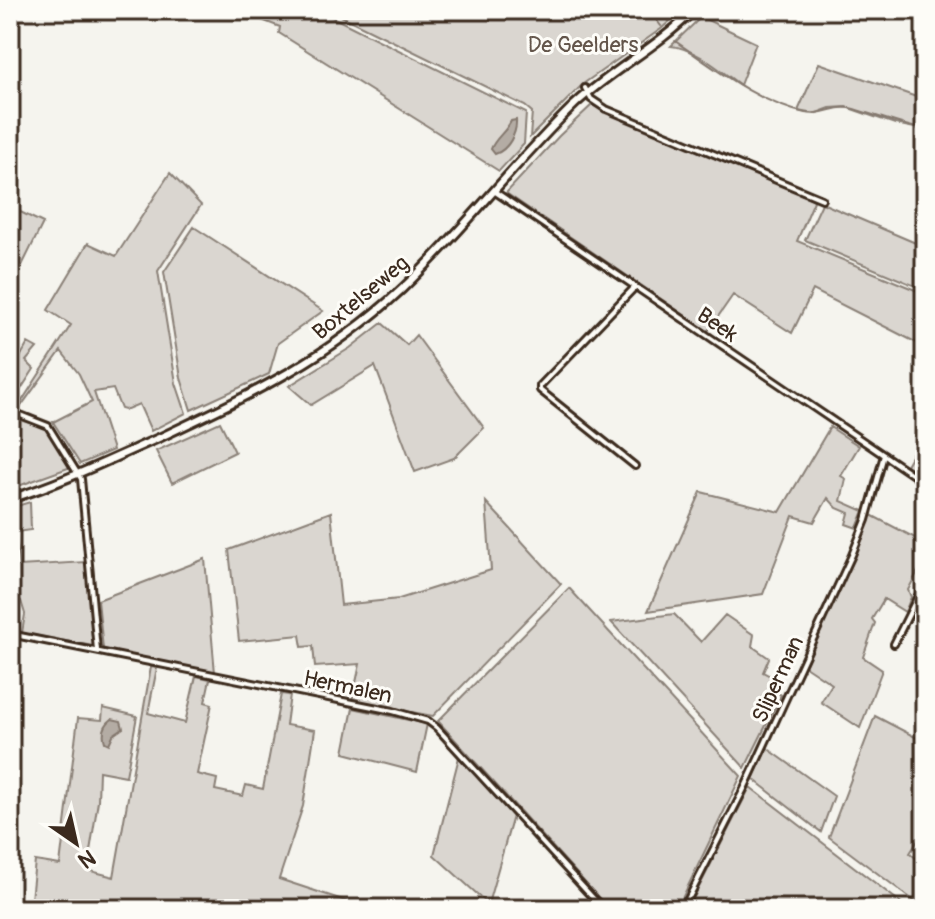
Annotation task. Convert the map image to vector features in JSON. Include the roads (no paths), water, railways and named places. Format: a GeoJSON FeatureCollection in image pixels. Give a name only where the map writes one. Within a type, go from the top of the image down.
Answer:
{"type":"FeatureCollection","features":[{"type":"Feature","properties":{"kind":"main road","name":"Boxtelseweg"},"geometry":{"type":"LineString","coordinates":[[10,499],[78,475],[242,400],[346,337],[403,288],[586,90],[671,31],[694,10]]}},
{"type":"Feature","properties":{"kind":"street"},"geometry":{"type":"LineString","coordinates":[[586,90],[591,99],[606,109],[822,199]]}},
{"type":"Feature","properties":{"kind":"street","name":"Beek"},"geometry":{"type":"LineString","coordinates":[[494,191],[925,483]]}},
{"type":"Feature","properties":{"kind":"street"},"geometry":{"type":"LineString","coordinates":[[635,287],[540,386],[540,390],[635,466]]}},
{"type":"Feature","properties":{"kind":"street"},"geometry":{"type":"LineString","coordinates":[[10,411],[48,426],[83,486],[97,650]]}},
{"type":"Feature","properties":{"kind":"street","name":"Sliperman"},"geometry":{"type":"LineString","coordinates":[[683,909],[749,777],[852,555],[866,520],[884,455]]}},
{"type":"Feature","properties":{"kind":"street"},"geometry":{"type":"LineString","coordinates":[[894,644],[925,582]]}},
{"type":"Feature","properties":{"kind":"street","name":"Hermalen"},"geometry":{"type":"LineString","coordinates":[[10,634],[393,711],[428,721],[603,909]]}},
{"type":"Feature","properties":{"kind":"waterway"},"geometry":{"type":"LineString","coordinates":[[649,10],[661,26]]}},
{"type":"Feature","properties":{"kind":"waterway"},"geometry":{"type":"LineString","coordinates":[[675,41],[753,93],[787,108],[805,113],[854,109],[925,130]]}},
{"type":"Feature","properties":{"kind":"park label","name":"De Geelders"},"geometry":{"type":"Point","coordinates":[583,44]}}]}
